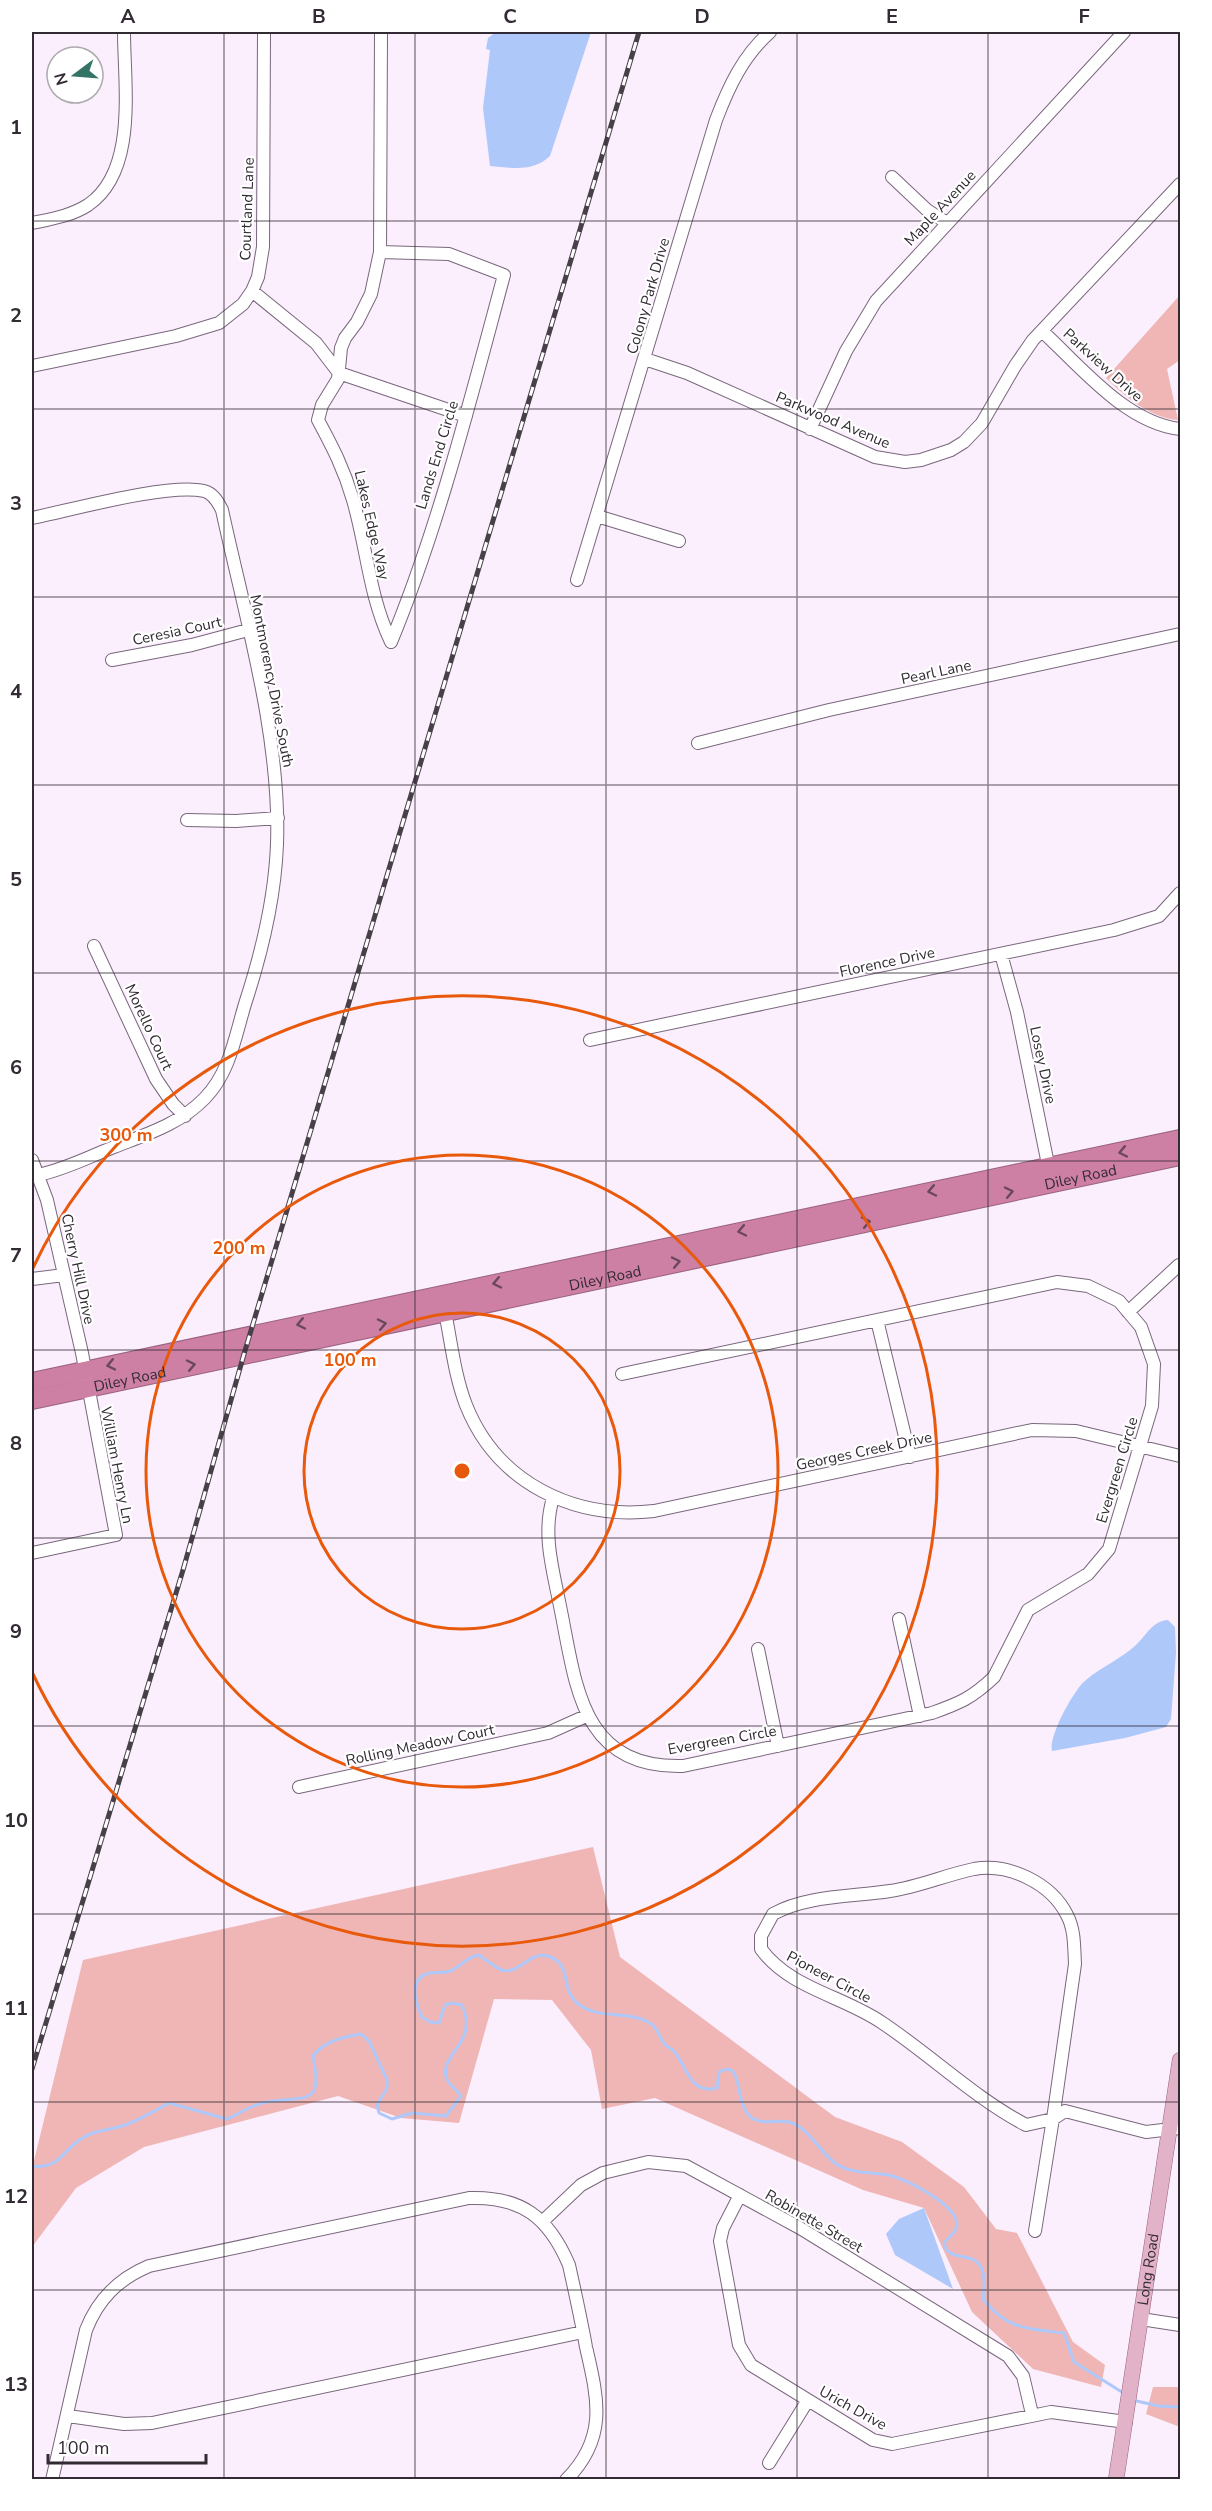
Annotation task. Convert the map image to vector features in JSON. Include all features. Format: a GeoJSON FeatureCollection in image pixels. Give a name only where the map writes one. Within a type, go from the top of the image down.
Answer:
{"type":"FeatureCollection","features":[{"type":"Feature","properties":{"kind":"highway","name":"Diley Road"},"geometry":{"type":"LineString","coordinates":[[32,1382],[86,1379],[1050,1175],[1180,1139]]}},
{"type":"Feature","properties":{"kind":"highway","name":"Diley Road"},"geometry":{"type":"LineString","coordinates":[[1050,1175],[1180,1156]]}},
{"type":"Feature","properties":{"kind":"highway","name":"Diley Road"},"geometry":{"type":"LineString","coordinates":[[32,1400],[86,1379]]}},
{"type":"Feature","properties":{"kind":"main road","name":"Long Road"},"geometry":{"type":"LineString","coordinates":[[1116,2480],[1175,2129],[1180,2060]]}},
{"type":"Feature","properties":{"kind":"street"},"geometry":{"type":"LineString","coordinates":[[32,223],[59,218],[87,205],[105,190],[117,171],[124,141],[124,32]]}},
{"type":"Feature","properties":{"kind":"street","name":"Courtland Lane"},"geometry":{"type":"LineString","coordinates":[[32,366],[205,328],[232,315],[252,291],[258,277],[263,247],[264,32]]}},
{"type":"Feature","properties":{"kind":"street","name":"Lakes Edge Way"},"geometry":{"type":"LineString","coordinates":[[381,32],[380,252],[368,302],[341,348],[339,373],[322,405],[318,420],[341,461],[354,502],[374,598],[391,642]]}},
{"type":"Feature","properties":{"kind":"street","name":"Colony Park Drive"},"geometry":{"type":"LineString","coordinates":[[577,580],[716,120],[727,90],[743,63],[770,32]]}},
{"type":"Feature","properties":{"kind":"street","name":"Maple Avenue"},"geometry":{"type":"LineString","coordinates":[[810,429],[862,322],[896,277],[1124,32]]}},
{"type":"Feature","properties":{"kind":"street"},"geometry":{"type":"LineString","coordinates":[[892,177],[927,210],[947,223]]}},
{"type":"Feature","properties":{"kind":"street","name":"Parkwood Avenue"},"geometry":{"type":"LineString","coordinates":[[645,359],[687,373],[860,452],[890,461],[921,460],[951,450],[964,442],[982,423],[1015,366],[1042,331],[1180,184]]}},
{"type":"Feature","properties":{"kind":"street","name":"Lands End Circle"},"geometry":{"type":"LineString","coordinates":[[380,252],[449,254],[504,275],[466,416],[406,607],[391,642]]}},
{"type":"Feature","properties":{"kind":"street"},"geometry":{"type":"LineString","coordinates":[[252,291],[316,343],[339,373],[466,416]]}},
{"type":"Feature","properties":{"kind":"street","name":"Parkview Drive"},"geometry":{"type":"LineString","coordinates":[[1042,331],[1129,410],[1153,423],[1180,429]]}},
{"type":"Feature","properties":{"kind":"street","name":"Montmorency Drive South"},"geometry":{"type":"LineString","coordinates":[[32,518],[158,493],[190,491],[210,494],[222,510],[248,630],[274,762],[278,818],[271,906],[231,1057],[207,1097],[185,1116],[155,1132],[84,1162],[38,1175]]}},
{"type":"Feature","properties":{"kind":"street"},"geometry":{"type":"LineString","coordinates":[[597,516],[679,541]]}},
{"type":"Feature","properties":{"kind":"street","name":"Ceresia Court"},"geometry":{"type":"LineString","coordinates":[[112,660],[192,645],[248,630]]}},
{"type":"Feature","properties":{"kind":"street","name":"Pearl Lane"},"geometry":{"type":"LineString","coordinates":[[698,742],[829,710],[1180,634]]}},
{"type":"Feature","properties":{"kind":"street"},"geometry":{"type":"LineString","coordinates":[[187,819],[236,821],[278,818]]}},
{"type":"Feature","properties":{"kind":"street","name":"Florence Drive"},"geometry":{"type":"LineString","coordinates":[[590,1040],[1144,922],[1159,916],[1180,893]]}},
{"type":"Feature","properties":{"kind":"street","name":"Morello Court"},"geometry":{"type":"LineString","coordinates":[[94,946],[156,1079],[172,1104],[185,1116]]}},
{"type":"Feature","properties":{"kind":"street","name":"Losey Drive"},"geometry":{"type":"LineString","coordinates":[[1001,954],[1017,1012],[1050,1175]]}},
{"type":"Feature","properties":{"kind":"street","name":"Cherry Hill Drive"},"geometry":{"type":"LineString","coordinates":[[32,1160],[47,1200],[86,1379]]}},
{"type":"Feature","properties":{"kind":"street"},"geometry":{"type":"LineString","coordinates":[[1128,1312],[1179,1265]]}},
{"type":"Feature","properties":{"kind":"street"},"geometry":{"type":"LineString","coordinates":[[32,1279],[64,1275]]}},
{"type":"Feature","properties":{"kind":"street","name":"Evergreen Circle"},"geometry":{"type":"LineString","coordinates":[[553,1498],[548,1519],[549,1549],[576,1688],[586,1716],[596,1731],[620,1752],[633,1759],[664,1766],[683,1766],[920,1716],[968,1700],[986,1685],[994,1677],[1028,1610],[1088,1575],[1109,1549],[1152,1406],[1154,1364],[1142,1327],[1119,1301],[1088,1286],[1057,1282],[622,1374]]}},
{"type":"Feature","properties":{"kind":"street"},"geometry":{"type":"LineString","coordinates":[[443,1303],[466,1405],[484,1439],[506,1465],[537,1489],[553,1498]]}},
{"type":"Feature","properties":{"kind":"street"},"geometry":{"type":"LineString","coordinates":[[877,1320],[910,1457]]}},
{"type":"Feature","properties":{"kind":"street","name":"William Henry Ln"},"geometry":{"type":"LineString","coordinates":[[32,1552],[116,1535],[86,1379]]}},
{"type":"Feature","properties":{"kind":"street","name":"Georges Creek Drive"},"geometry":{"type":"LineString","coordinates":[[553,1498],[592,1510],[644,1512],[1032,1430],[1076,1431],[1180,1456]]}},
{"type":"Feature","properties":{"kind":"street"},"geometry":{"type":"LineString","coordinates":[[899,1619],[920,1716]]}},
{"type":"Feature","properties":{"kind":"street"},"geometry":{"type":"LineString","coordinates":[[758,1649],[778,1746]]}},
{"type":"Feature","properties":{"kind":"street","name":"Rolling Meadow Court"},"geometry":{"type":"LineString","coordinates":[[299,1786],[548,1733],[586,1716]]}},
{"type":"Feature","properties":{"kind":"street","name":"Pioneer Circle"},"geometry":{"type":"LineString","coordinates":[[1053,2119],[1075,1964],[1074,1939],[1068,1916],[1058,1900],[1013,1871],[996,1868],[975,1869],[930,1883],[891,1891],[817,1900],[773,1914],[761,1936],[761,1949],[770,1961],[784,1972],[880,2021],[991,2107],[1026,2125],[1053,2119],[1065,2111],[1146,2132],[1175,2129]]}},
{"type":"Feature","properties":{"kind":"street"},"geometry":{"type":"LineString","coordinates":[[1035,2231],[1053,2119]]}},
{"type":"Feature","properties":{"kind":"street","name":"Robinette Street"},"geometry":{"type":"LineString","coordinates":[[543,2221],[581,2185],[603,2173],[648,2163],[686,2166],[800,2228],[1008,2356],[1023,2376],[1032,2414]]}},
{"type":"Feature","properties":{"kind":"street","name":"Urich Drive"},"geometry":{"type":"LineString","coordinates":[[740,2195],[726,2221],[720,2241],[741,2351],[752,2365],[808,2400],[883,2443],[892,2444],[1032,2414],[1064,2412],[1126,2417]]}},
{"type":"Feature","properties":{"kind":"street"},"geometry":{"type":"LineString","coordinates":[[52,2480],[86,2330],[93,2312],[120,2282],[140,2270],[469,2198],[483,2198],[505,2202],[543,2221],[561,2247],[569,2265],[596,2389],[596,2427],[586,2455],[566,2480]]}},
{"type":"Feature","properties":{"kind":"street"},"geometry":{"type":"LineString","coordinates":[[1142,2319],[1180,2325]]}},
{"type":"Feature","properties":{"kind":"street"},"geometry":{"type":"LineString","coordinates":[[68,2416],[124,2424],[152,2423],[583,2332]]}},
{"type":"Feature","properties":{"kind":"street"},"geometry":{"type":"LineString","coordinates":[[769,2463],[808,2400]]}},
{"type":"Feature","properties":{"kind":"shaded area"},"geometry":{"type":"Polygon","coordinates":[[[1180,295],[1180,360],[1167,369],[1178,420],[1148,411],[1106,378],[1180,295]]]}},
{"type":"Feature","properties":{"kind":"shaded area"},"geometry":{"type":"Polygon","coordinates":[[[593,1847],[620,1957],[835,2117],[902,2142],[964,2187],[996,2229],[1017,2233],[1073,2342],[1105,2365],[1101,2387],[1033,2369],[972,2312],[924,2208],[863,2190],[655,2098],[602,2109],[591,2050],[552,2000],[494,1999],[459,2123],[401,2118],[338,2096],[144,2147],[76,2188],[32,2247],[32,2169],[83,1960],[593,1847]]]}},
{"type":"Feature","properties":{"kind":"shaded area"},"geometry":{"type":"Polygon","coordinates":[[[1153,2387],[1180,2387],[1180,2427],[1146,2414],[1153,2387]]]}},
{"type":"Feature","properties":{"kind":"water"},"geometry":{"type":"Polygon","coordinates":[[[496,32],[591,32],[550,156],[530,167],[490,166],[483,108],[490,50],[486,49],[488,38],[496,32]]]}},
{"type":"Feature","properties":{"kind":"water"},"geometry":{"type":"Polygon","coordinates":[[[1168,1620],[1175,1627],[1176,1653],[1171,1719],[1166,1727],[1125,1738],[1052,1751],[1058,1725],[1081,1685],[1130,1650],[1158,1623],[1168,1620]]]}},
{"type":"Feature","properties":{"kind":"water"},"geometry":{"type":"Polygon","coordinates":[[[924,2208],[953,2289],[895,2255],[886,2234],[899,2219],[924,2208]]]}},
{"type":"Feature","properties":{"kind":"waterway"},"geometry":{"type":"LineString","coordinates":[[32,2166],[53,2163],[83,2137],[128,2124],[169,2103],[227,2119],[262,2103],[308,2096],[313,2092],[316,2084],[313,2056],[317,2051],[328,2043],[361,2034],[369,2041],[387,2080],[387,2088],[377,2105],[379,2113],[392,2119],[412,2113],[446,2116],[461,2096],[447,2080],[446,2069],[448,2061],[463,2038],[466,2018],[462,2005],[452,2003],[445,2005],[439,2023],[430,2022],[422,2017],[415,1993],[420,1977],[450,1971],[479,1955],[499,1969],[508,1971],[535,1957],[548,1956],[561,1965],[569,1991],[577,2003],[594,2012],[632,2017],[650,2023],[665,2045],[678,2056],[694,2083],[700,2087],[717,2088],[719,2072],[727,2069],[732,2071],[736,2077],[742,2104],[752,2118],[792,2123],[810,2136],[841,2167],[854,2171],[889,2175],[918,2187],[940,2201],[955,2217],[957,2225],[944,2243],[947,2251],[976,2261],[981,2268],[984,2280],[983,2299],[992,2309],[1001,2317],[1019,2326],[1064,2333],[1074,2362],[1125,2394]]}},
{"type":"Feature","properties":{"kind":"waterway"},"geometry":{"type":"LineString","coordinates":[[1132,2400],[1159,2406],[1180,2407]]}},
{"type":"Feature","properties":{"kind":"railway"},"geometry":{"type":"LineString","coordinates":[[32,2069],[183,1570],[244,1354],[639,32]]}}]}
